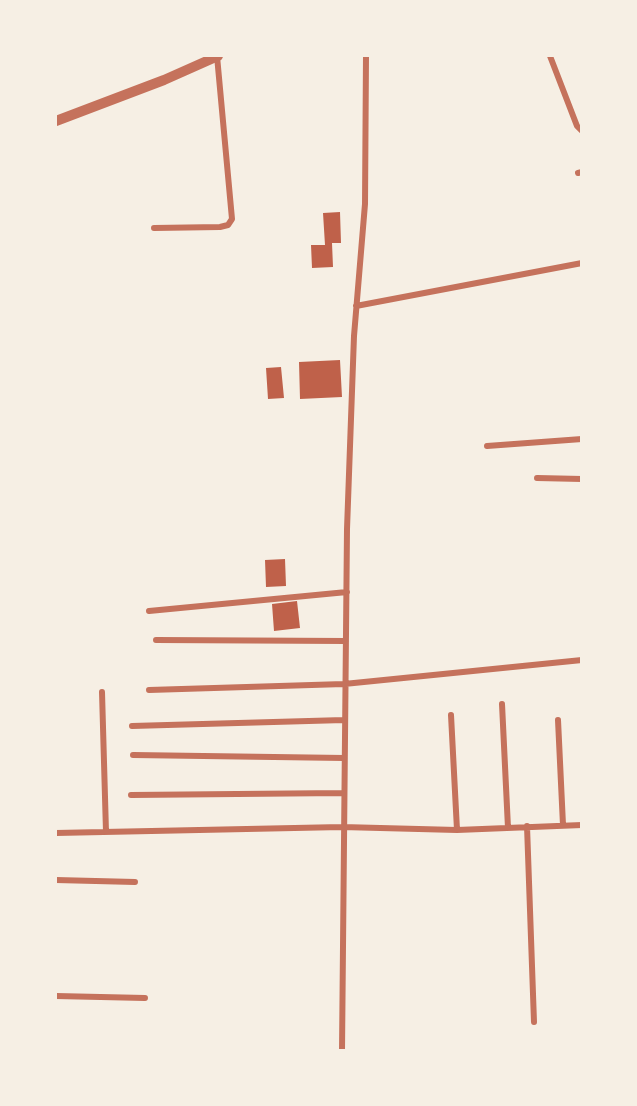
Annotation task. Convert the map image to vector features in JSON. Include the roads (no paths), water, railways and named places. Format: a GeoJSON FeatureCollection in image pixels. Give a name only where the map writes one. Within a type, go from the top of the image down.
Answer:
{"type":"FeatureCollection","features":[{"type":"Feature","properties":{"kind":"street"},"geometry":{"type":"LineString","coordinates":[[56,121],[164,80],[217,56],[231,219],[228,225],[220,227],[154,228]]}},
{"type":"Feature","properties":{"kind":"street"},"geometry":{"type":"LineString","coordinates":[[342,1050],[344,684],[356,306],[365,204],[366,56]]}},
{"type":"Feature","properties":{"kind":"street"},"geometry":{"type":"LineString","coordinates":[[550,56],[577,126],[582,131]]}},
{"type":"Feature","properties":{"kind":"street"},"geometry":{"type":"LineString","coordinates":[[356,306],[582,262]]}},
{"type":"Feature","properties":{"kind":"street"},"geometry":{"type":"LineString","coordinates":[[487,446],[582,439]]}},
{"type":"Feature","properties":{"kind":"street"},"geometry":{"type":"LineString","coordinates":[[537,478],[582,479]]}},
{"type":"Feature","properties":{"kind":"street"},"geometry":{"type":"LineString","coordinates":[[149,610],[347,592]]}},
{"type":"Feature","properties":{"kind":"street"},"geometry":{"type":"LineString","coordinates":[[156,640],[346,641]]}},
{"type":"Feature","properties":{"kind":"street"},"geometry":{"type":"LineString","coordinates":[[149,690],[344,684],[582,660]]}},
{"type":"Feature","properties":{"kind":"street"},"geometry":{"type":"LineString","coordinates":[[102,692],[106,832]]}},
{"type":"Feature","properties":{"kind":"street"},"geometry":{"type":"LineString","coordinates":[[502,704],[508,828]]}},
{"type":"Feature","properties":{"kind":"street"},"geometry":{"type":"LineString","coordinates":[[451,715],[457,830]]}},
{"type":"Feature","properties":{"kind":"street"},"geometry":{"type":"LineString","coordinates":[[132,726],[344,720]]}},
{"type":"Feature","properties":{"kind":"street"},"geometry":{"type":"LineString","coordinates":[[558,720],[563,825]]}},
{"type":"Feature","properties":{"kind":"street"},"geometry":{"type":"LineString","coordinates":[[133,755],[344,758]]}},
{"type":"Feature","properties":{"kind":"street"},"geometry":{"type":"LineString","coordinates":[[131,795],[343,793]]}},
{"type":"Feature","properties":{"kind":"street"},"geometry":{"type":"LineString","coordinates":[[56,833],[342,827],[457,830],[582,825]]}},
{"type":"Feature","properties":{"kind":"street"},"geometry":{"type":"LineString","coordinates":[[527,826],[534,1022]]}},
{"type":"Feature","properties":{"kind":"street"},"geometry":{"type":"LineString","coordinates":[[56,880],[135,882]]}},
{"type":"Feature","properties":{"kind":"street"},"geometry":{"type":"LineString","coordinates":[[56,996],[145,998]]}}]}
